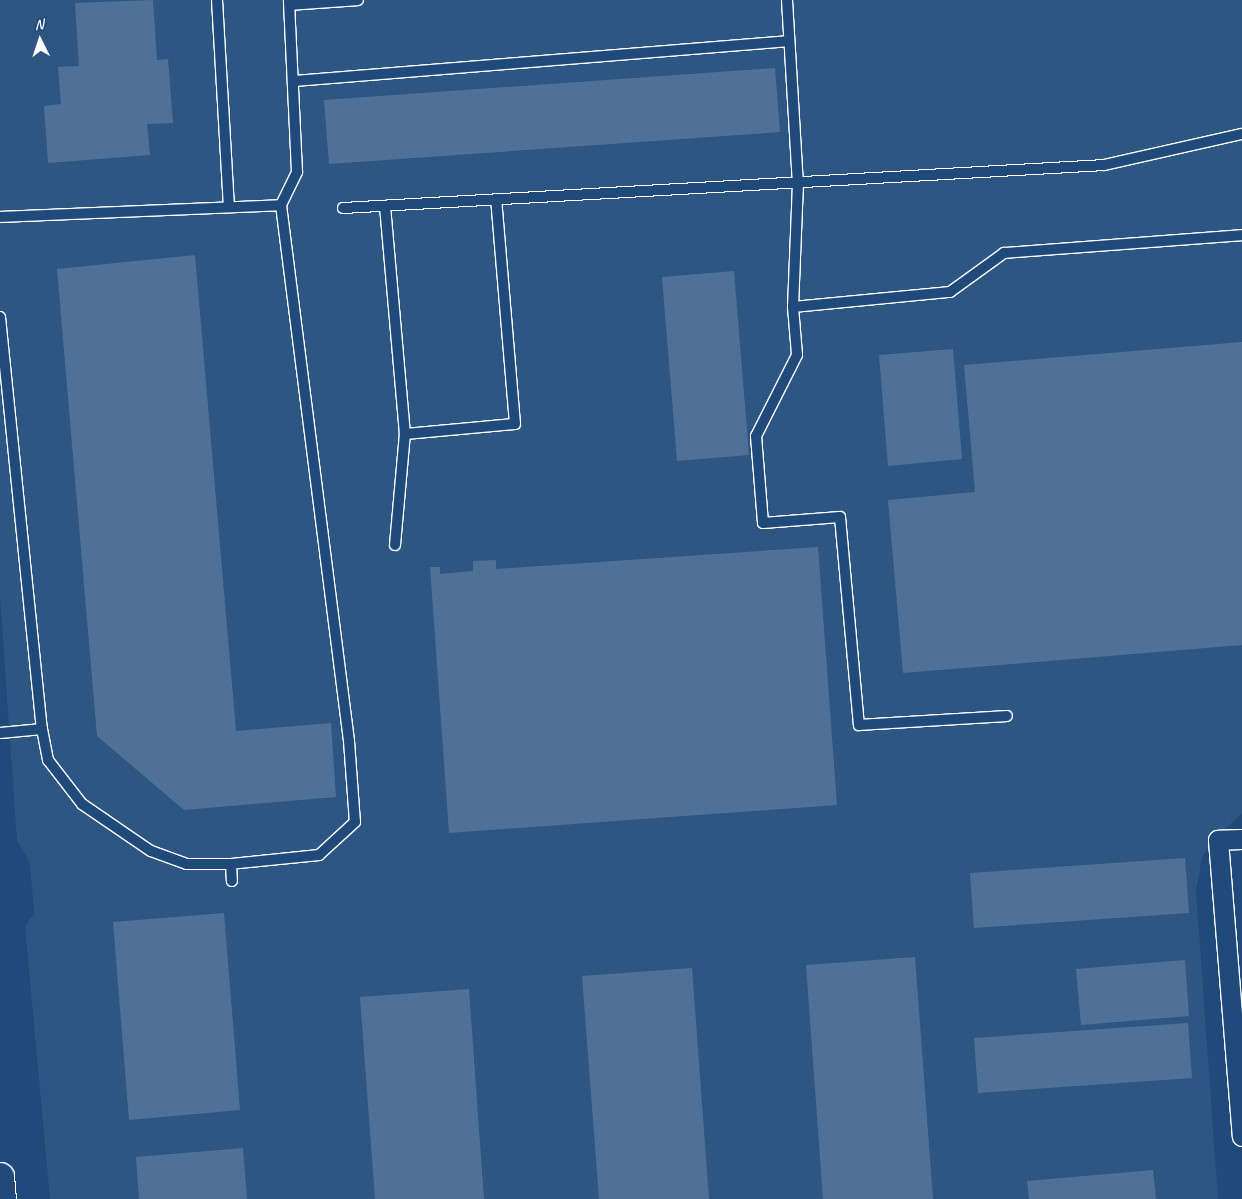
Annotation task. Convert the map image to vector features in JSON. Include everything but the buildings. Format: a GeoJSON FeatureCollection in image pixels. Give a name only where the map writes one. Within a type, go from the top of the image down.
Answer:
{"type":"FeatureCollection","features":[{"type":"Feature","properties":{"kind":"main road"},"geometry":{"type":"LineString","coordinates":[[0,1177],[2,1199]]}},
{"type":"Feature","properties":{"kind":"street"},"geometry":{"type":"LineString","coordinates":[[1242,839],[1218,840],[1242,1136]]}},
{"type":"Feature","properties":{"kind":"lane"},"geometry":{"type":"LineString","coordinates":[[217,0],[229,207]]}},
{"type":"Feature","properties":{"kind":"lane"},"geometry":{"type":"LineString","coordinates":[[0,318],[42,729],[48,760],[82,804],[151,852],[187,864],[231,864],[319,855],[355,822],[349,741],[281,205],[297,172],[289,3],[358,0]]}},
{"type":"Feature","properties":{"kind":"lane"},"geometry":{"type":"LineString","coordinates":[[787,0],[798,183],[793,307],[798,355],[756,436],[764,522],[840,517],[859,725],[1007,716]]}},
{"type":"Feature","properties":{"kind":"lane"},"geometry":{"type":"LineString","coordinates":[[293,81],[788,41]]}},
{"type":"Feature","properties":{"kind":"lane"},"geometry":{"type":"LineString","coordinates":[[343,208],[1104,165],[1242,134]]}},
{"type":"Feature","properties":{"kind":"lane"},"geometry":{"type":"LineString","coordinates":[[405,434],[515,424],[496,200]]}},
{"type":"Feature","properties":{"kind":"lane"},"geometry":{"type":"LineString","coordinates":[[0,217],[281,205]]}},
{"type":"Feature","properties":{"kind":"lane"},"geometry":{"type":"LineString","coordinates":[[386,206],[405,434],[395,545]]}},
{"type":"Feature","properties":{"kind":"lane"},"geometry":{"type":"LineString","coordinates":[[793,307],[950,292],[1004,253],[1242,234]]}},
{"type":"Feature","properties":{"kind":"lane"},"geometry":{"type":"LineString","coordinates":[[0,733],[42,729]]}},
{"type":"Feature","properties":{"kind":"lane"},"geometry":{"type":"LineString","coordinates":[[231,864],[232,881]]}},
{"type":"Feature","properties":{"kind":"shaded area"},"geometry":{"type":"Polygon","coordinates":[[[0,0],[1242,0],[1242,813],[1211,842],[1202,858],[1196,890],[1218,1199],[50,1199],[25,926],[34,914],[30,863],[17,840],[0,597],[0,0]]]}}]}
